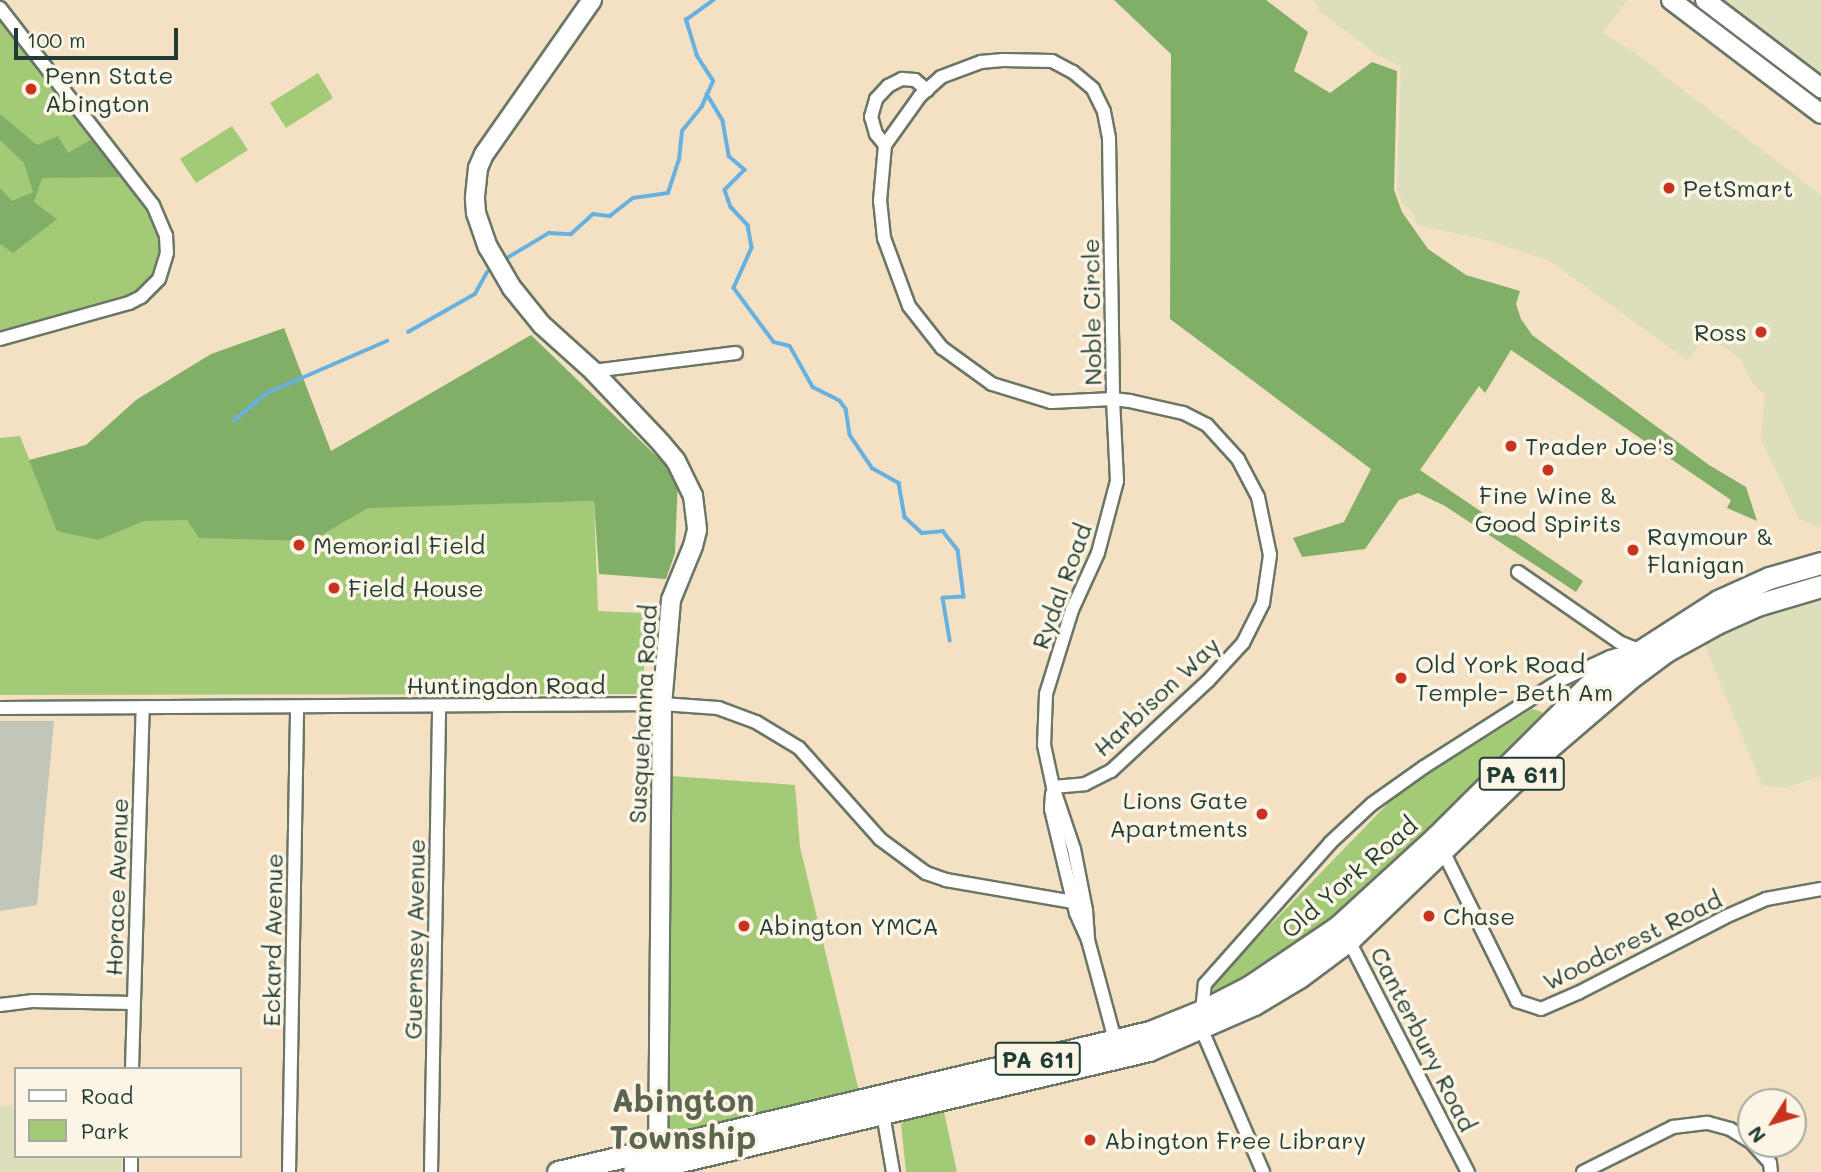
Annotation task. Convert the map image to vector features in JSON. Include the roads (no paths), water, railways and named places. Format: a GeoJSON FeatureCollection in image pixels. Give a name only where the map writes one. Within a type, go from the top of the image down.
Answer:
{"type":"FeatureCollection","features":[{"type":"Feature","properties":{"kind":"highway","name":"Old York Road"},"geometry":{"type":"LineString","coordinates":[[1440,845],[1591,683],[1718,601],[1769,578],[1821,563]]}},
{"type":"Feature","properties":{"kind":"highway","name":"Old York Road"},"geometry":{"type":"LineString","coordinates":[[634,1172],[663,1162],[882,1106],[1117,1049],[1149,1050],[1201,1020],[1290,983],[1597,703],[1666,651],[1757,605],[1821,586]]}},
{"type":"Feature","properties":{"kind":"highway","name":"Old York Road"},"geometry":{"type":"LineString","coordinates":[[558,1172],[663,1162]]}},
{"type":"Feature","properties":{"kind":"main road","name":"Susquehanna Road"},"geometry":{"type":"LineString","coordinates":[[592,0],[484,154],[474,184],[476,213],[488,247],[512,288],[542,325],[593,371],[676,461],[693,496],[696,530],[693,546],[671,600],[662,705],[658,1134],[663,1162]]}},
{"type":"Feature","properties":{"kind":"main road"},"geometry":{"type":"LineString","coordinates":[[1671,0],[1821,114]]}},
{"type":"Feature","properties":{"kind":"main road"},"geometry":{"type":"LineString","coordinates":[[1705,0],[1821,88]]}},
{"type":"Feature","properties":{"kind":"street"},"geometry":{"type":"LineString","coordinates":[[0,8],[153,205],[166,236],[167,253],[159,279],[141,297],[129,303],[0,339]]}},
{"type":"Feature","properties":{"kind":"street","name":"Noble Circle"},"geometry":{"type":"LineString","coordinates":[[1003,60],[1052,61],[1073,72],[1093,89],[1104,112],[1108,138],[1114,399],[1051,402],[992,384],[964,366],[922,326],[909,306],[884,238],[880,201],[886,145],[926,90],[941,77],[964,68],[1003,60]]}},
{"type":"Feature","properties":{"kind":"street"},"geometry":{"type":"LineString","coordinates":[[886,145],[876,134],[871,117],[876,99],[888,86],[902,79],[915,80],[926,90]]}},
{"type":"Feature","properties":{"kind":"street"},"geometry":{"type":"LineString","coordinates":[[593,371],[736,353]]}},
{"type":"Feature","properties":{"kind":"street","name":"Rydal Road"},"geometry":{"type":"LineString","coordinates":[[1114,399],[1117,481],[1098,553],[1072,610],[1046,694],[1044,745],[1053,787],[1051,809],[1071,867],[1117,1049]]}},
{"type":"Feature","properties":{"kind":"street","name":"Harbison Way"},"geometry":{"type":"LineString","coordinates":[[1053,787],[1085,784],[1111,771],[1208,681],[1243,643],[1263,603],[1270,555],[1258,497],[1238,459],[1206,425],[1183,413],[1114,399]]}},
{"type":"Feature","properties":{"kind":"street"},"geometry":{"type":"LineString","coordinates":[[1518,572],[1619,642],[1639,650]]}},
{"type":"Feature","properties":{"kind":"street"},"geometry":{"type":"LineString","coordinates":[[1263,1172],[1201,1020],[1205,984],[1330,843],[1372,804],[1424,767],[1559,681],[1610,657],[1639,650]]}},
{"type":"Feature","properties":{"kind":"street","name":"Huntingdon Road"},"geometry":{"type":"LineString","coordinates":[[0,708],[297,709],[662,705],[718,708],[756,722],[799,748],[880,839],[926,873],[946,880],[1073,902]]}},
{"type":"Feature","properties":{"kind":"street","name":"Horace Avenue"},"geometry":{"type":"LineString","coordinates":[[132,1067],[143,707]]}},
{"type":"Feature","properties":{"kind":"street","name":"Guernsey Avenue"},"geometry":{"type":"LineString","coordinates":[[430,1172],[439,707]]}},
{"type":"Feature","properties":{"kind":"street","name":"Eckard Avenue"},"geometry":{"type":"LineString","coordinates":[[289,1172],[297,709]]}},
{"type":"Feature","properties":{"kind":"street","name":"Woodcrest Road"},"geometry":{"type":"LineString","coordinates":[[1440,845],[1517,1001],[1541,1009],[1766,899],[1821,889]]}},
{"type":"Feature","properties":{"kind":"street","name":"Rydal Road"},"geometry":{"type":"LineString","coordinates":[[1071,867],[1073,902],[1088,940]]}},
{"type":"Feature","properties":{"kind":"street","name":"Canterbury Road"},"geometry":{"type":"LineString","coordinates":[[1344,933],[1468,1172]]}},
{"type":"Feature","properties":{"kind":"street"},"geometry":{"type":"LineString","coordinates":[[0,1005],[32,1001],[133,1003]]}},
{"type":"Feature","properties":{"kind":"street"},"geometry":{"type":"LineString","coordinates":[[882,1106],[893,1172]]}},
{"type":"Feature","properties":{"kind":"street"},"geometry":{"type":"LineString","coordinates":[[1583,1172],[1673,1127],[1708,1124],[1737,1133]]}},
{"type":"Feature","properties":{"kind":"waterway"},"geometry":{"type":"LineString","coordinates":[[507,258],[549,233],[571,234],[593,214],[610,216],[633,198],[668,193],[679,160],[682,131],[702,106],[713,81],[697,56],[686,20],[714,0]]}},
{"type":"Feature","properties":{"kind":"waterway"},"geometry":{"type":"LineString","coordinates":[[707,94],[723,121],[729,156],[745,170],[725,190],[731,207],[748,225],[752,248],[734,288],[774,342],[790,346],[813,387],[840,401],[846,409],[850,435],[872,468],[899,483],[905,517],[922,533],[943,531],[958,550],[964,597],[943,598],[950,640]]}},
{"type":"Feature","properties":{"kind":"waterway"},"geometry":{"type":"LineString","coordinates":[[408,332],[475,294],[487,272]]}},
{"type":"Feature","properties":{"kind":"waterway"},"geometry":{"type":"LineString","coordinates":[[234,421],[265,394],[387,341]]}},
{"type":"Feature","properties":{"kind":"place","name":"Penn State Abington"},"geometry":{"type":"Point","coordinates":[31,89]}},
{"type":"Feature","properties":{"kind":"place","name":"PetSmart"},"geometry":{"type":"Point","coordinates":[1669,188]}},
{"type":"Feature","properties":{"kind":"place","name":"Ross"},"geometry":{"type":"Point","coordinates":[1761,332]}},
{"type":"Feature","properties":{"kind":"place","name":"Trader Joe's"},"geometry":{"type":"Point","coordinates":[1511,446]}},
{"type":"Feature","properties":{"kind":"place","name":"Fine Wine & Good Spirits"},"geometry":{"type":"Point","coordinates":[1548,470]}},
{"type":"Feature","properties":{"kind":"place","name":"Memorial Field"},"geometry":{"type":"Point","coordinates":[299,545]}},
{"type":"Feature","properties":{"kind":"place","name":"Raymour & Flanigan"},"geometry":{"type":"Point","coordinates":[1633,550]}},
{"type":"Feature","properties":{"kind":"place","name":"Field House"},"geometry":{"type":"Point","coordinates":[334,588]}},
{"type":"Feature","properties":{"kind":"place","name":"Old York Road Temple- Beth Am"},"geometry":{"type":"Point","coordinates":[1401,678]}},
{"type":"Feature","properties":{"kind":"place","name":"Lions Gate Apartments"},"geometry":{"type":"Point","coordinates":[1262,814]}},
{"type":"Feature","properties":{"kind":"place","name":"Chase"},"geometry":{"type":"Point","coordinates":[1429,916]}},
{"type":"Feature","properties":{"kind":"place","name":"Abington YMCA"},"geometry":{"type":"Point","coordinates":[744,926]}},
{"type":"Feature","properties":{"kind":"place","name":"Abington Free Library"},"geometry":{"type":"Point","coordinates":[1090,1140]}},
{"type":"Feature","properties":{"kind":"district","name":"Abington Township"},"geometry":{"type":"Point","coordinates":[683,1118]}}]}
